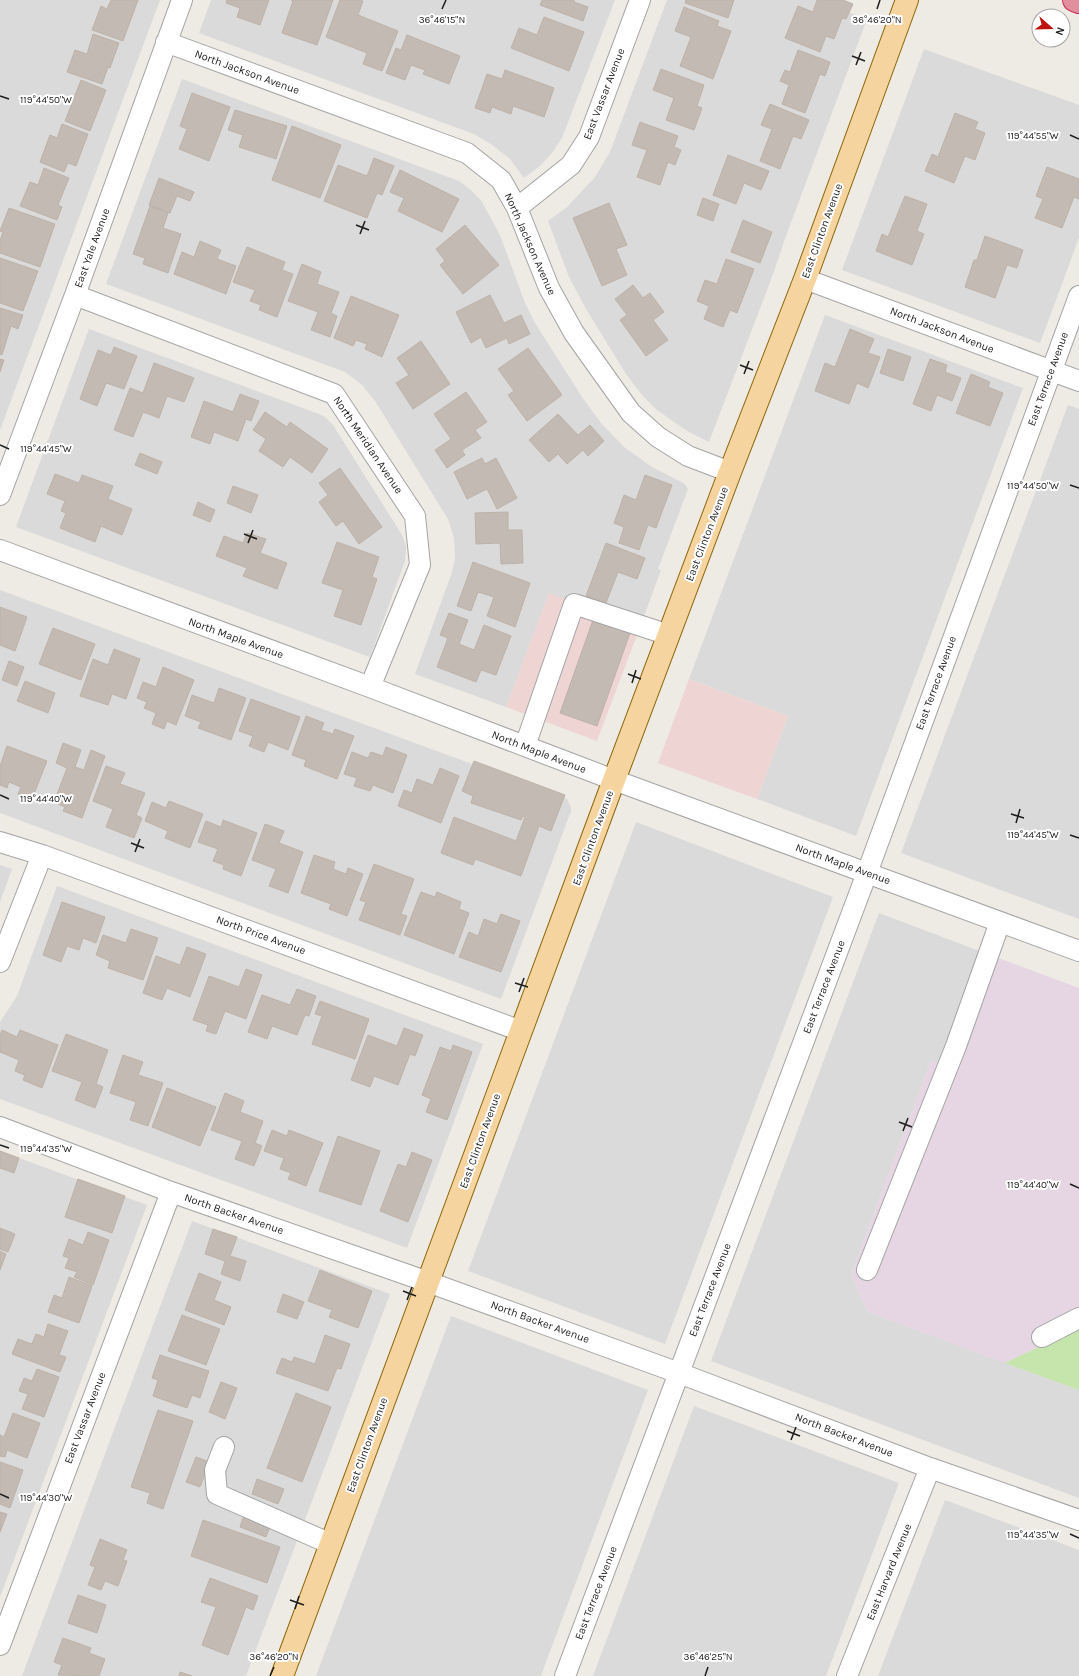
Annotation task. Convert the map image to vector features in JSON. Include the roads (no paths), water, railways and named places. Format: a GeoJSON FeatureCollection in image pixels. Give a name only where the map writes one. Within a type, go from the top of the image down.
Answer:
{"type":"FeatureCollection","features":[{"type":"Feature","properties":{"kind":"highway"},"geometry":{"type":"LineString","coordinates":[[1074,0],[1079,2]]}},
{"type":"Feature","properties":{"kind":"main road","name":"East Clinton Avenue"},"geometry":{"type":"LineString","coordinates":[[282,1676],[614,780],[730,472],[805,279],[906,1]]}},
{"type":"Feature","properties":{"kind":"street","name":"East Yale Avenue"},"geometry":{"type":"LineString","coordinates":[[0,495],[75,295],[182,0]]}},
{"type":"Feature","properties":{"kind":"street","name":"East Vassar Avenue"},"geometry":{"type":"LineString","coordinates":[[517,208],[571,165],[589,137],[640,0]]}},
{"type":"Feature","properties":{"kind":"street","name":"North Jackson Avenue"},"geometry":{"type":"LineString","coordinates":[[166,42],[467,153],[501,180],[517,208],[549,288],[574,333],[631,413],[658,437],[688,456],[730,472]]}},
{"type":"Feature","properties":{"kind":"street","name":"North Jackson Avenue"},"geometry":{"type":"LineString","coordinates":[[805,279],[1079,381]]}},
{"type":"Feature","properties":{"kind":"street","name":"North Meridian Avenue"},"geometry":{"type":"LineString","coordinates":[[75,295],[334,394],[415,516],[420,566],[370,687]]}},
{"type":"Feature","properties":{"kind":"street","name":"East Terrace Avenue"},"geometry":{"type":"LineString","coordinates":[[565,1676],[867,872],[1079,296]]}},
{"type":"Feature","properties":{"kind":"street","name":"North Maple Avenue"},"geometry":{"type":"LineString","coordinates":[[0,550],[1079,952]]}},
{"type":"Feature","properties":{"kind":"street"},"geometry":{"type":"LineString","coordinates":[[525,746],[574,604],[669,635]]}},
{"type":"Feature","properties":{"kind":"street","name":"North Price Avenue"},"geometry":{"type":"LineString","coordinates":[[0,842],[42,855],[521,1031]]}},
{"type":"Feature","properties":{"kind":"street"},"geometry":{"type":"LineString","coordinates":[[0,962],[42,855]]}},
{"type":"Feature","properties":{"kind":"street"},"geometry":{"type":"LineString","coordinates":[[867,1270],[956,1046],[1000,922]]}},
{"type":"Feature","properties":{"kind":"street","name":"North Backer Avenue"},"geometry":{"type":"LineString","coordinates":[[0,1127],[171,1192],[428,1282],[679,1373],[930,1468],[1079,1520]]}},
{"type":"Feature","properties":{"kind":"street","name":"East Vassar Avenue"},"geometry":{"type":"LineString","coordinates":[[0,1645],[171,1192]]}},
{"type":"Feature","properties":{"kind":"street"},"geometry":{"type":"LineString","coordinates":[[1042,1337],[1079,1318]]}},
{"type":"Feature","properties":{"kind":"street"},"geometry":{"type":"LineString","coordinates":[[224,1446],[215,1470],[217,1494],[331,1544]]}},
{"type":"Feature","properties":{"kind":"street","name":"East Harvard Avenue"},"geometry":{"type":"LineString","coordinates":[[847,1676],[930,1468]]}}]}
